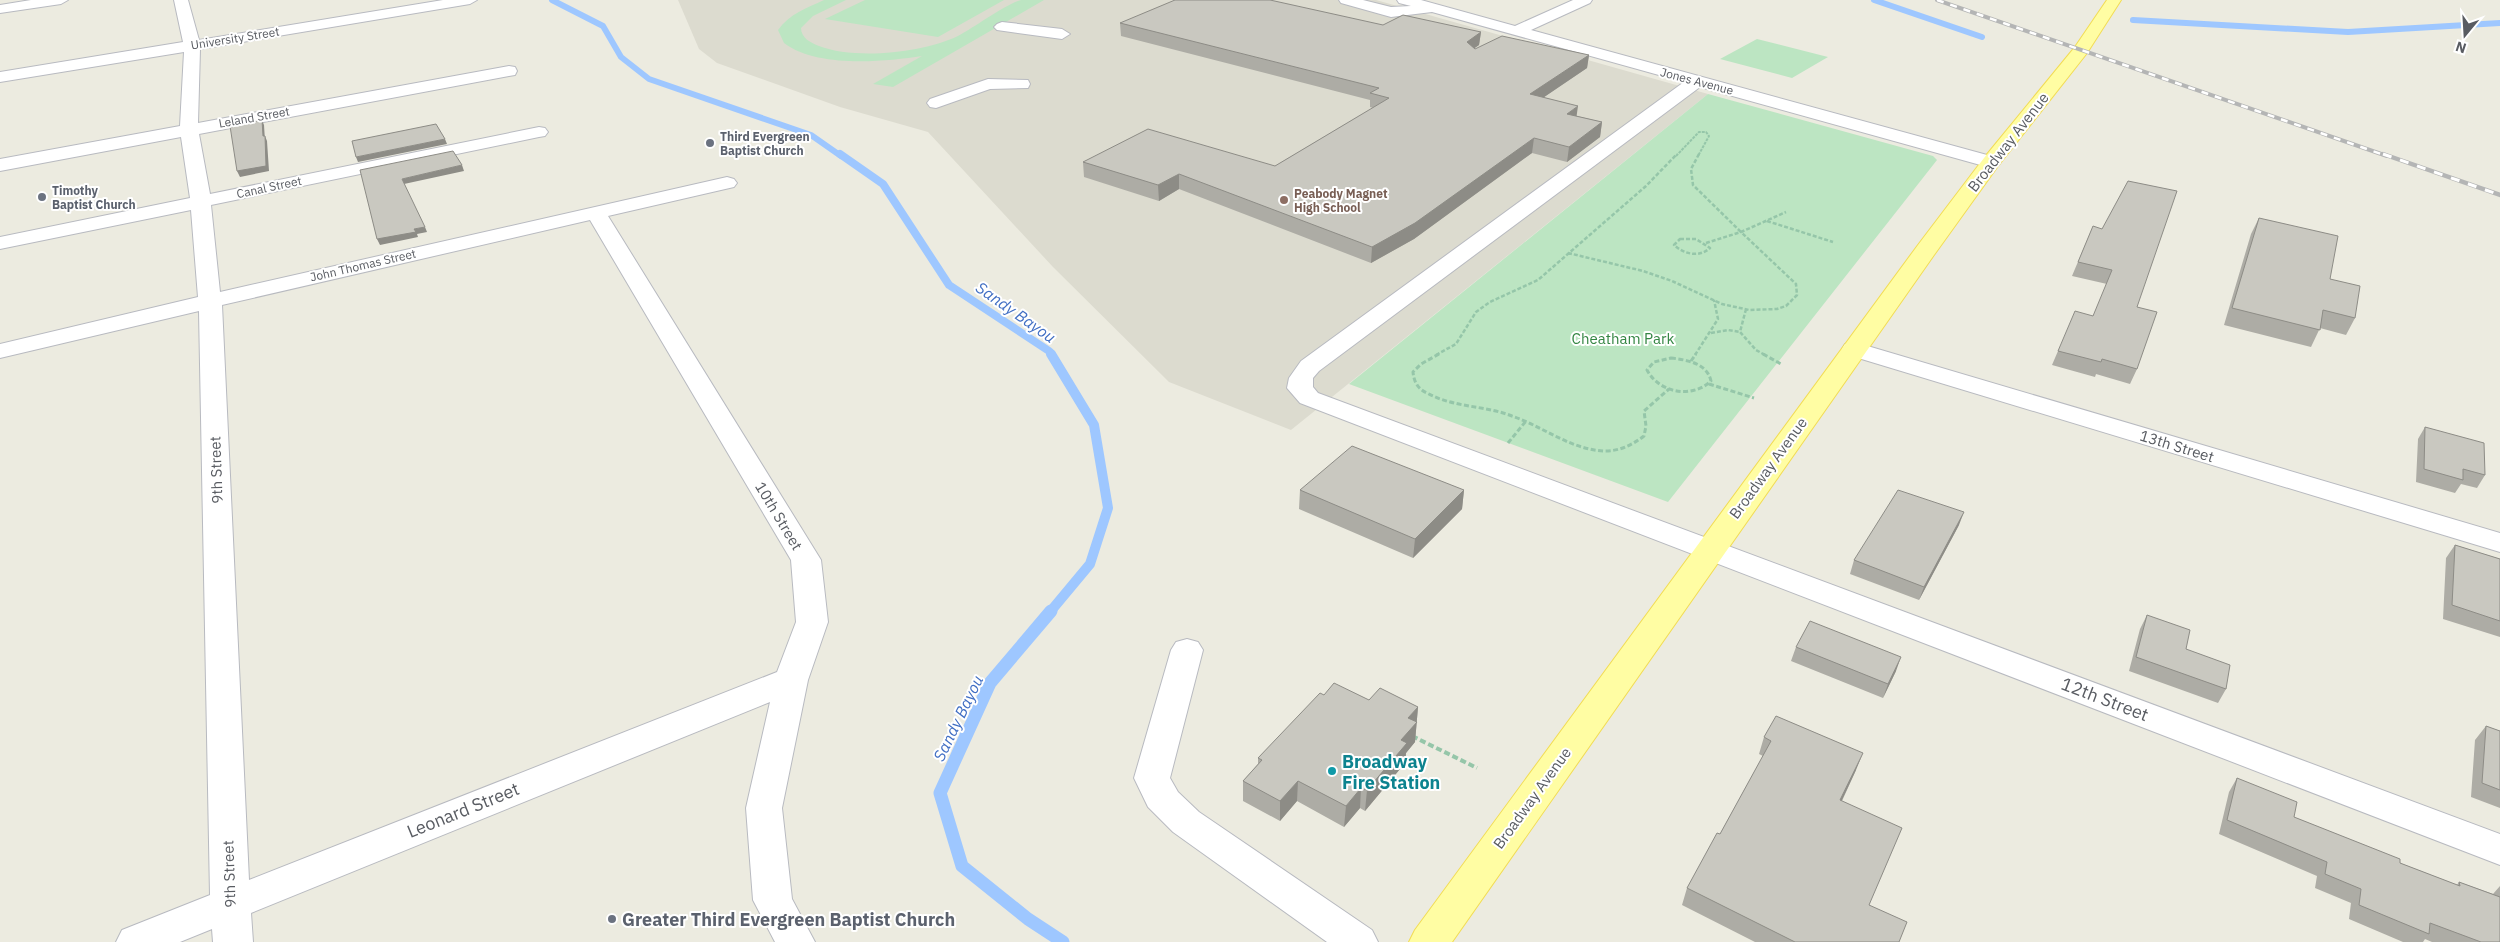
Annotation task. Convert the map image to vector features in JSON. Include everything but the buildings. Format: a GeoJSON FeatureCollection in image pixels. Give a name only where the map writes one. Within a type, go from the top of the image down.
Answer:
{"type":"FeatureCollection","features":[{"type":"Feature","properties":{"kind":"main road","name":"Broadway Avenue"},"geometry":{"type":"LineString","coordinates":[[1434,940],[1710,549],[1854,349],[1991,162],[2081,50],[2114,0]]}},
{"type":"Feature","properties":{"kind":"street"},"geometry":{"type":"LineString","coordinates":[[0,9],[60,0]]}},
{"type":"Feature","properties":{"kind":"street","name":"9th Street"},"geometry":{"type":"LineString","coordinates":[[181,0],[192,45],[189,129],[201,202],[210,301],[230,903],[233,942]]}},
{"type":"Feature","properties":{"kind":"street","name":"University Street"},"geometry":{"type":"LineString","coordinates":[[0,77],[470,0]]}},
{"type":"Feature","properties":{"kind":"street"},"geometry":{"type":"LineString","coordinates":[[1346,0],[1391,12],[1416,12],[1436,9]]}},
{"type":"Feature","properties":{"kind":"street","name":"Jones Avenue"},"geometry":{"type":"LineString","coordinates":[[1404,0],[1991,162]]}},
{"type":"Feature","properties":{"kind":"street"},"geometry":{"type":"LineString","coordinates":[[1496,44],[1517,31],[1585,0]]}},
{"type":"Feature","properties":{"kind":"street"},"geometry":{"type":"LineString","coordinates":[[1002,27],[1062,34]]}},
{"type":"Feature","properties":{"kind":"street","name":"Leland Street"},"geometry":{"type":"LineString","coordinates":[[0,165],[509,71]]}},
{"type":"Feature","properties":{"kind":"street","name":"12th Street"},"geometry":{"type":"LineString","coordinates":[[1697,81],[1310,366],[1301,378],[1300,388],[1309,398],[2500,850]]}},
{"type":"Feature","properties":{"kind":"street"},"geometry":{"type":"LineString","coordinates":[[936,103],[988,84],[1022,84]]}},
{"type":"Feature","properties":{"kind":"street","name":"Canal Street"},"geometry":{"type":"LineString","coordinates":[[0,242],[539,132]]}},
{"type":"Feature","properties":{"kind":"street","name":"John Thomas Street"},"geometry":{"type":"LineString","coordinates":[[0,351],[727,183]]}},
{"type":"Feature","properties":{"kind":"street","name":"10th Street"},"geometry":{"type":"LineString","coordinates":[[595,212],[806,560],[812,622],[791,680],[764,808],[773,900],[795,942]]}},
{"type":"Feature","properties":{"kind":"street","name":"13th Street"},"geometry":{"type":"LineString","coordinates":[[1854,349],[2500,543]]}},
{"type":"Feature","properties":{"kind":"street"},"geometry":{"type":"LineString","coordinates":[[1187,650],[1152,778],[1154,789],[1168,807],[1186,822],[1358,942]]}},
{"type":"Feature","properties":{"kind":"street","name":"Leonard Street"},"geometry":{"type":"LineString","coordinates":[[136,942],[791,680]]}},
{"type":"Feature","properties":{"kind":"path"},"geometry":{"type":"LineString","coordinates":[[1568,253],[1643,271],[1672,281],[1722,304],[1746,309],[1777,309],[1786,306],[1797,295],[1798,289],[1796,284],[1693,185],[1690,175],[1691,166],[1709,136],[1706,132],[1699,132],[1646,186],[1568,253],[1532,284],[1491,301],[1467,320],[1454,346],[1419,364],[1413,372],[1414,381],[1419,389],[1432,396],[1488,409],[1526,421],[1559,438],[1582,447],[1608,451],[1623,450],[1644,436],[1646,426],[1644,411],[1669,389]]}},
{"type":"Feature","properties":{"kind":"path"},"geometry":{"type":"LineString","coordinates":[[1706,243],[1708,250],[1696,254],[1680,250],[1674,243],[1680,239],[1690,238],[1706,243],[1742,232],[1786,212]]}},
{"type":"Feature","properties":{"kind":"path"},"geometry":{"type":"LineString","coordinates":[[1766,221],[1833,242]]}},
{"type":"Feature","properties":{"kind":"path"},"geometry":{"type":"LineString","coordinates":[[1690,361],[1710,334],[1718,319],[1714,300]]}},
{"type":"Feature","properties":{"kind":"path"},"geometry":{"type":"LineString","coordinates":[[1740,332],[1746,309]]}},
{"type":"Feature","properties":{"kind":"path"},"geometry":{"type":"LineString","coordinates":[[1710,334],[1728,330],[1740,332],[1766,358],[1781,364]]}},
{"type":"Feature","properties":{"kind":"path"},"geometry":{"type":"LineString","coordinates":[[1670,358],[1690,361],[1707,370],[1711,376],[1709,384],[1701,390],[1669,389],[1653,380],[1647,370],[1654,362],[1670,358]]}},
{"type":"Feature","properties":{"kind":"path"},"geometry":{"type":"LineString","coordinates":[[1709,384],[1754,398]]}},
{"type":"Feature","properties":{"kind":"path"},"geometry":{"type":"LineString","coordinates":[[1508,443],[1526,421]]}},
{"type":"Feature","properties":{"kind":"path"},"geometry":{"type":"LineString","coordinates":[[1409,735],[1477,768]]}},
{"type":"Feature","properties":{"kind":"shaded area","name":"Peabody Magnet High School"},"geometry":{"type":"Polygon","coordinates":[[[678,0],[1376,0],[1708,94],[1291,430],[1169,382],[1053,267],[928,132],[840,107],[717,63],[699,49],[678,0]]]}},
{"type":"Feature","properties":{"kind":"green space"},"geometry":{"type":"Polygon","coordinates":[[[824,0],[846,0],[813,16],[801,28],[801,32],[810,42],[834,50],[851,53],[889,53],[927,47],[958,36],[998,11],[1021,0],[1044,0],[893,87],[873,84],[922,56],[870,61],[832,60],[798,51],[784,43],[778,30],[782,24],[799,12],[824,0]]]}},
{"type":"Feature","properties":{"kind":"green space"},"geometry":{"type":"Polygon","coordinates":[[[865,0],[1004,0],[938,37],[825,19],[865,0]]]}},
{"type":"Feature","properties":{"kind":"green space"},"geometry":{"type":"Polygon","coordinates":[[[1757,39],[1828,57],[1792,78],[1720,59],[1757,39]]]}},
{"type":"Feature","properties":{"kind":"green space","name":"Cheatham Park"},"geometry":{"type":"Polygon","coordinates":[[[1708,94],[1933,156],[1937,160],[1668,502],[1349,384],[1708,94]]]}},
{"type":"Feature","properties":{"kind":"waterway","name":"Sandy Bayou"},"geometry":{"type":"LineString","coordinates":[[552,0],[603,26],[621,57],[649,79],[811,135],[841,156]]}},
{"type":"Feature","properties":{"kind":"waterway"},"geometry":{"type":"LineString","coordinates":[[1874,0],[1982,37]]}},
{"type":"Feature","properties":{"kind":"waterway"},"geometry":{"type":"LineString","coordinates":[[2133,20],[2348,32],[2500,23]]}},
{"type":"Feature","properties":{"kind":"waterway","name":"Sandy Bayou"},"geometry":{"type":"LineString","coordinates":[[840,154],[883,184],[949,285],[1049,351],[1052,355]]}},
{"type":"Feature","properties":{"kind":"waterway","name":"Sandy Bayou"},"geometry":{"type":"LineString","coordinates":[[1050,612],[1090,564],[1108,508],[1094,425],[1051,354]]}},
{"type":"Feature","properties":{"kind":"waterway","name":"Sandy Bayou"},"geometry":{"type":"LineString","coordinates":[[1051,611],[990,683],[940,793],[962,866],[1028,919],[1063,942]]}},
{"type":"Feature","properties":{"kind":"railway"},"geometry":{"type":"LineString","coordinates":[[1937,0],[2387,156]]}},
{"type":"Feature","properties":{"kind":"railway"},"geometry":{"type":"LineString","coordinates":[[2383,154],[2500,195]]}},
{"type":"Feature","properties":{"kind":"place","name":"Third Evergreen Baptist Church"},"geometry":{"type":"Point","coordinates":[710,143]}},
{"type":"Feature","properties":{"kind":"place","name":"Timothy Baptist Church"},"geometry":{"type":"Point","coordinates":[42,197]}},
{"type":"Feature","properties":{"kind":"place","name":"Peabody Magnet High School"},"geometry":{"type":"Point","coordinates":[1284,200]}},
{"type":"Feature","properties":{"kind":"place","name":"Broadway Fire Station"},"geometry":{"type":"Point","coordinates":[1332,771]}},
{"type":"Feature","properties":{"kind":"place","name":"Greater Third Evergreen Baptist Church"},"geometry":{"type":"Point","coordinates":[612,919]}}]}
